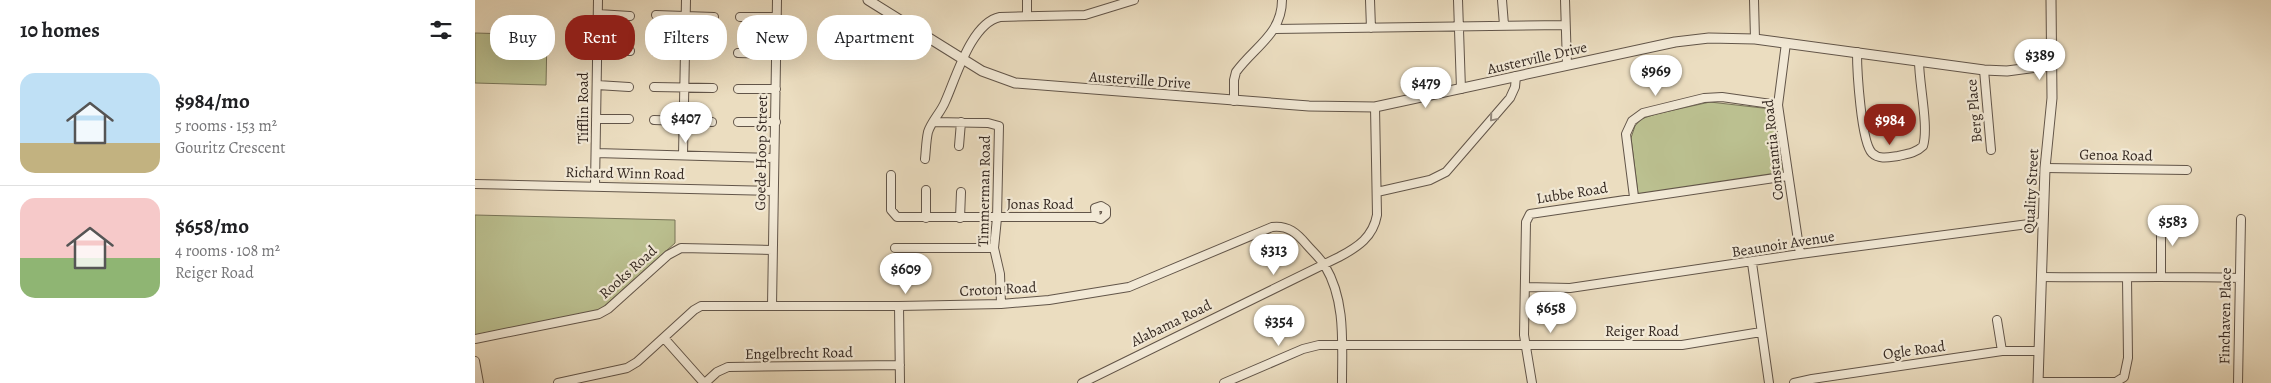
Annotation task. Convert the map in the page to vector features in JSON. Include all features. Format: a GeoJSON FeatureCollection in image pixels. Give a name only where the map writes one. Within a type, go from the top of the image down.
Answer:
{"type":"FeatureCollection","features":[{"type":"Feature","properties":{"kind":"street","name":"Tifflin Road"},"geometry":{"type":"LineString","coordinates":[[598,0],[598,14]]}},
{"type":"Feature","properties":{"kind":"street"},"geometry":{"type":"LineString","coordinates":[[685,15],[686,0]]}},
{"type":"Feature","properties":{"kind":"street","name":"Goede Hoop Street"},"geometry":{"type":"LineString","coordinates":[[777,0],[777,15]]}},
{"type":"Feature","properties":{"kind":"street","name":"Austerville Drive"},"geometry":{"type":"LineString","coordinates":[[869,0],[992,76],[1027,85],[1309,106],[1375,107],[1567,65],[1693,40],[1755,39],[1984,70],[2007,70],[2053,65]]}},
{"type":"Feature","properties":{"kind":"street"},"geometry":{"type":"LineString","coordinates":[[1027,0],[1027,16]]}},
{"type":"Feature","properties":{"kind":"street"},"geometry":{"type":"LineString","coordinates":[[925,159],[929,132],[944,104],[963,59],[980,29],[986,23],[1000,17],[1090,15],[1135,0]]}},
{"type":"Feature","properties":{"kind":"street"},"geometry":{"type":"LineString","coordinates":[[1234,101],[1236,72],[1275,29],[1281,16],[1282,0]]}},
{"type":"Feature","properties":{"kind":"street"},"geometry":{"type":"LineString","coordinates":[[1370,0],[1371,28]]}},
{"type":"Feature","properties":{"kind":"street"},"geometry":{"type":"LineString","coordinates":[[1458,0],[1461,89]]}},
{"type":"Feature","properties":{"kind":"street"},"geometry":{"type":"LineString","coordinates":[[1503,0],[1504,25]]}},
{"type":"Feature","properties":{"kind":"street"},"geometry":{"type":"LineString","coordinates":[[1565,0],[1567,65]]}},
{"type":"Feature","properties":{"kind":"street"},"geometry":{"type":"LineString","coordinates":[[1754,0],[1755,39]]}},
{"type":"Feature","properties":{"kind":"street","name":"Quality Street"},"geometry":{"type":"LineString","coordinates":[[2038,382],[2045,168],[2053,65],[2051,0]]}},
{"type":"Feature","properties":{"kind":"street"},"geometry":{"type":"LineString","coordinates":[[598,14],[614,15]]}},
{"type":"Feature","properties":{"kind":"street"},"geometry":{"type":"LineString","coordinates":[[1275,29],[1565,25]]}},
{"type":"Feature","properties":{"kind":"street","name":"Constantia Road"},"geometry":{"type":"LineString","coordinates":[[1786,43],[1778,105],[1801,254]]}},
{"type":"Feature","properties":{"kind":"street"},"geometry":{"type":"LineString","coordinates":[[1857,52],[1861,107],[1867,142],[1872,153],[1882,157],[1914,152],[1923,146],[1925,135],[1919,61]]}},
{"type":"Feature","properties":{"kind":"street","name":"Tifflin Road"},"geometry":{"type":"LineString","coordinates":[[595,186],[597,60]]}},
{"type":"Feature","properties":{"kind":"street"},"geometry":{"type":"LineString","coordinates":[[683,155],[685,60]]}},
{"type":"Feature","properties":{"kind":"street","name":"Goede Hoop Street"},"geometry":{"type":"LineString","coordinates":[[772,306],[776,60]]}},
{"type":"Feature","properties":{"kind":"street","name":"Berg Place"},"geometry":{"type":"LineString","coordinates":[[1984,70],[1991,150]]}},
{"type":"Feature","properties":{"kind":"street"},"geometry":{"type":"LineString","coordinates":[[1377,192],[1430,180],[1446,172],[1510,98],[1515,87],[1516,76]]}},
{"type":"Feature","properties":{"kind":"street"},"geometry":{"type":"LineString","coordinates":[[597,85],[629,87]]}},
{"type":"Feature","properties":{"kind":"street"},"geometry":{"type":"LineString","coordinates":[[654,88],[713,88]]}},
{"type":"Feature","properties":{"kind":"street"},"geometry":{"type":"LineString","coordinates":[[738,89],[776,90]]}},
{"type":"Feature","properties":{"kind":"street"},"geometry":{"type":"LineString","coordinates":[[1634,198],[1626,134],[1637,116],[1649,110],[1713,97],[1778,105]]}},
{"type":"Feature","properties":{"kind":"street"},"geometry":{"type":"LineString","coordinates":[[944,104],[952,122]]}},
{"type":"Feature","properties":{"kind":"street","name":"Alabama Road"},"geometry":{"type":"LineString","coordinates":[[1082,383],[1353,250],[1369,235],[1377,214],[1375,107]]}},
{"type":"Feature","properties":{"kind":"street"},"geometry":{"type":"LineString","coordinates":[[596,118],[629,119]]}},
{"type":"Feature","properties":{"kind":"street"},"geometry":{"type":"LineString","coordinates":[[653,120],[712,122]]}},
{"type":"Feature","properties":{"kind":"street"},"geometry":{"type":"LineString","coordinates":[[737,122],[776,122]]}},
{"type":"Feature","properties":{"kind":"street","name":"Timmerman Road"},"geometry":{"type":"LineString","coordinates":[[934,122],[994,123],[999,126],[997,218],[994,248],[1000,274],[1001,304]]}},
{"type":"Feature","properties":{"kind":"street"},"geometry":{"type":"LineString","coordinates":[[959,146],[961,122]]}},
{"type":"Feature","properties":{"kind":"street"},"geometry":{"type":"LineString","coordinates":[[597,153],[774,158]]}},
{"type":"Feature","properties":{"kind":"street","name":"Genoa Road"},"geometry":{"type":"LineString","coordinates":[[2045,168],[2187,170]]}},
{"type":"Feature","properties":{"kind":"street","name":"Jonas Road"},"geometry":{"type":"LineString","coordinates":[[891,175],[891,210],[895,216],[926,218],[1096,217]]}},
{"type":"Feature","properties":{"kind":"street","name":"Lubbe Road"},"geometry":{"type":"LineString","coordinates":[[1531,383],[1523,330],[1527,222],[1530,214],[1788,176]]}},
{"type":"Feature","properties":{"kind":"street","name":"Richard Winn Road"},"geometry":{"type":"LineString","coordinates":[[475,184],[773,191]]}},
{"type":"Feature","properties":{"kind":"street"},"geometry":{"type":"LineString","coordinates":[[926,190],[926,218]]}},
{"type":"Feature","properties":{"kind":"street"},"geometry":{"type":"LineString","coordinates":[[960,218],[961,192]]}},
{"type":"Feature","properties":{"kind":"street"},"geometry":{"type":"LineString","coordinates":[[2161,219],[2161,276]]}},
{"type":"Feature","properties":{"kind":"street","name":"Finchaven Place"},"geometry":{"type":"LineString","coordinates":[[2238,383],[2241,219]]}},
{"type":"Feature","properties":{"kind":"street","name":"Beaunoir Avenue"},"geometry":{"type":"LineString","coordinates":[[1526,286],[1570,288],[1752,263],[1801,254],[2043,222]]}},
{"type":"Feature","properties":{"kind":"street","name":"Croton Road"},"geometry":{"type":"LineString","coordinates":[[558,383],[627,368],[637,362],[693,310],[701,306],[899,306],[1001,304],[1049,300],[1129,287],[1272,227],[1288,228],[1295,232],[1324,264]]}},
{"type":"Feature","properties":{"kind":"street","name":"Rooks Road"},"geometry":{"type":"LineString","coordinates":[[475,338],[599,314],[608,309],[668,255],[681,248],[772,250]]}},
{"type":"Feature","properties":{"kind":"street"},"geometry":{"type":"LineString","coordinates":[[895,248],[994,248]]}},
{"type":"Feature","properties":{"kind":"street"},"geometry":{"type":"LineString","coordinates":[[1752,263],[1769,383]]}},
{"type":"Feature","properties":{"kind":"street"},"geometry":{"type":"LineString","coordinates":[[1324,264],[1338,299],[1342,345],[1341,383]]}},
{"type":"Feature","properties":{"kind":"street"},"geometry":{"type":"LineString","coordinates":[[2041,277],[2127,278],[2161,276],[2239,278]]}},
{"type":"Feature","properties":{"kind":"street"},"geometry":{"type":"LineString","coordinates":[[2038,382],[2116,382],[2124,376],[2127,358],[2127,278]]}},
{"type":"Feature","properties":{"kind":"street"},"geometry":{"type":"LineString","coordinates":[[899,306],[900,383]]}},
{"type":"Feature","properties":{"kind":"street"},"geometry":{"type":"LineString","coordinates":[[1997,320],[2002,351]]}},
{"type":"Feature","properties":{"kind":"street","name":"Reiger Road"},"geometry":{"type":"LineString","coordinates":[[1224,383],[1303,349],[1319,345],[1682,346],[1761,332]]}},
{"type":"Feature","properties":{"kind":"street"},"geometry":{"type":"LineString","coordinates":[[664,338],[704,383]]}},
{"type":"Feature","properties":{"kind":"street","name":"Ogle Road"},"geometry":{"type":"LineString","coordinates":[[1794,383],[2002,351],[2039,351]]}},
{"type":"Feature","properties":{"kind":"street"},"geometry":{"type":"LineString","coordinates":[[475,361],[479,383]]}},
{"type":"Feature","properties":{"kind":"street","name":"Engelbrecht Road"},"geometry":{"type":"LineString","coordinates":[[704,383],[717,372],[728,367],[900,365]]}},
{"type":"Feature","properties":{"kind":"green space"},"geometry":{"type":"Polygon","coordinates":[[[475,33],[490,33],[490,60],[546,60],[546,85],[475,83],[475,33]]]}},
{"type":"Feature","properties":{"kind":"green space"},"geometry":{"type":"Polygon","coordinates":[[[1710,102],[1771,109],[1776,113],[1784,171],[1780,175],[1638,194],[1631,138],[1635,126],[1641,119],[1656,114],[1710,102]]]}},
{"type":"Feature","properties":{"kind":"green space"},"geometry":{"type":"Polygon","coordinates":[[[475,215],[675,220],[675,243],[600,310],[475,335],[475,215]]]}}]}
